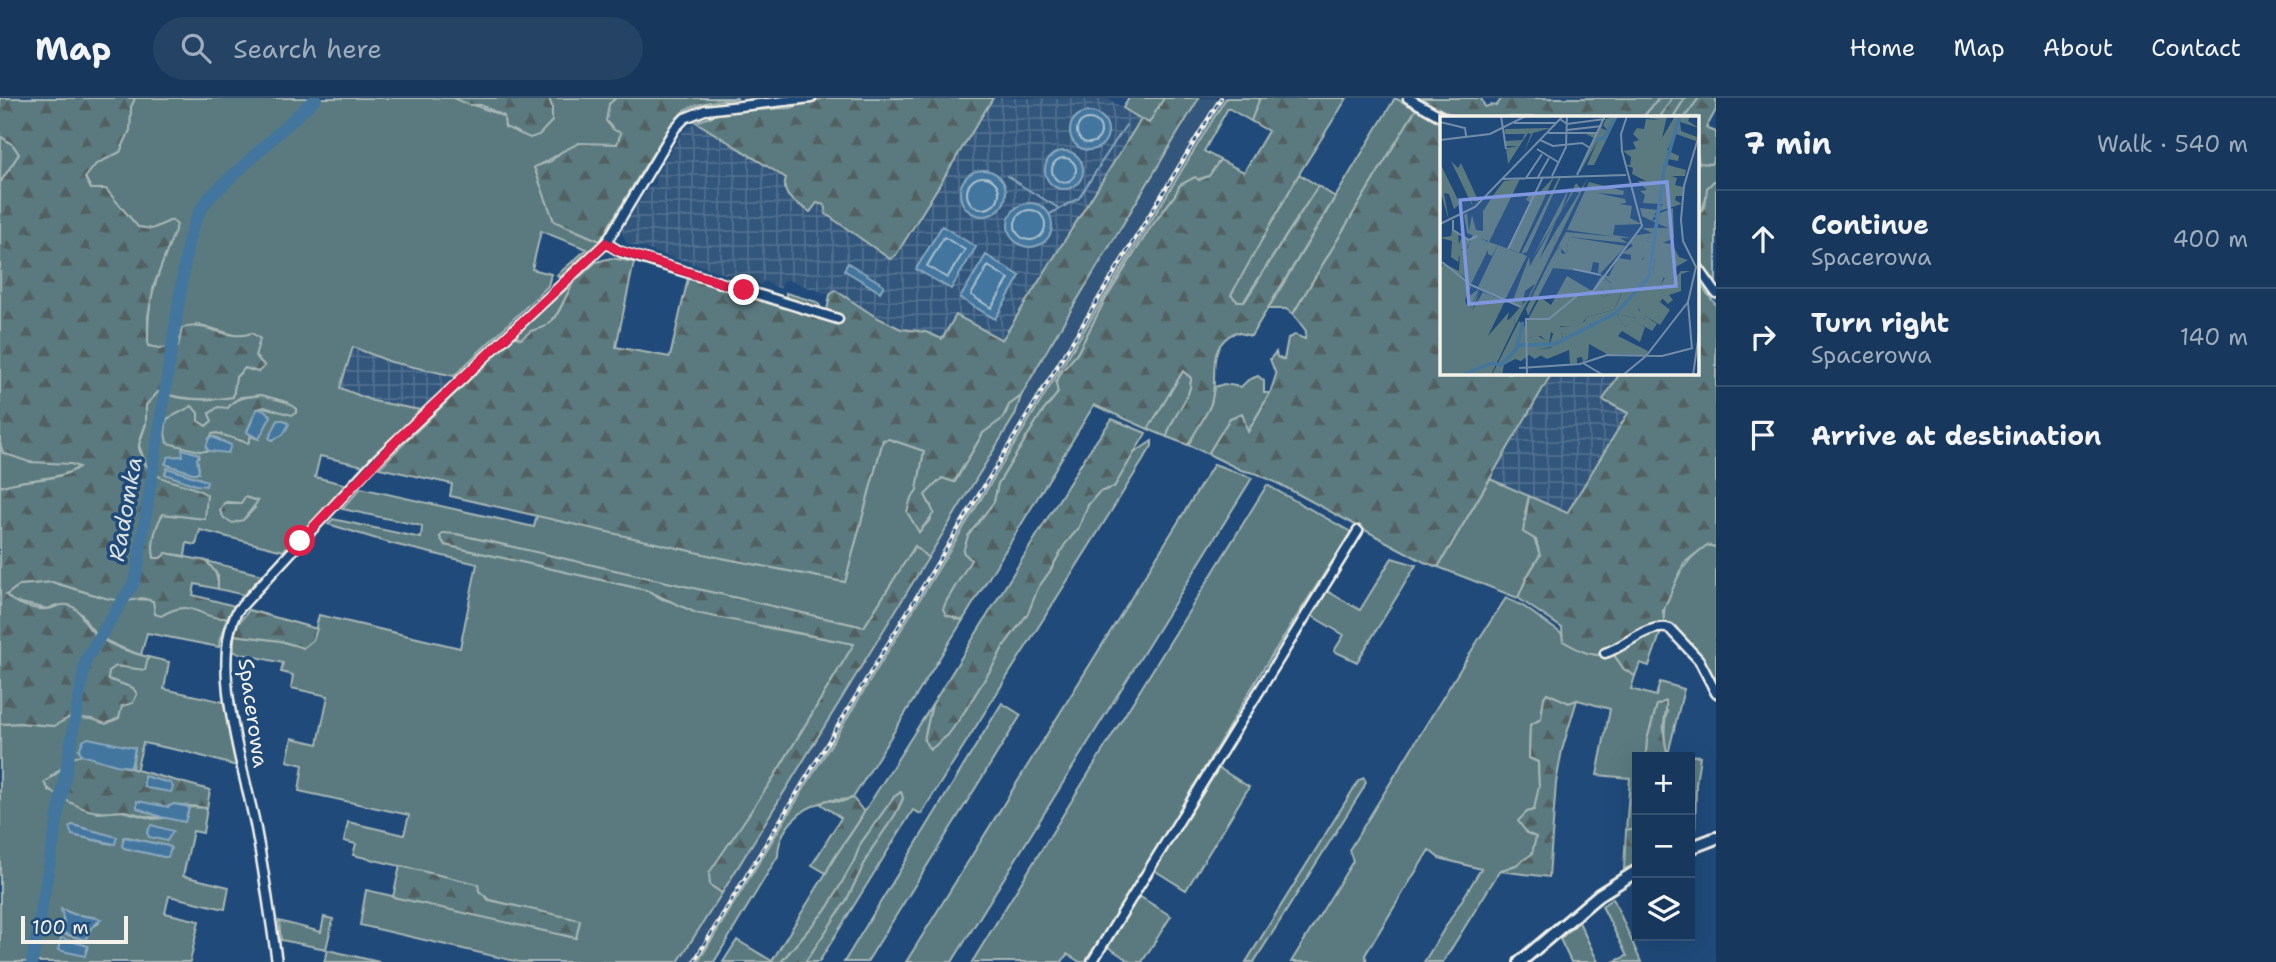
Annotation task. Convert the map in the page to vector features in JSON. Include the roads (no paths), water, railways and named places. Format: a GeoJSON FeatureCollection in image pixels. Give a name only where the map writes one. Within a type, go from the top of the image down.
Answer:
{"type":"FeatureCollection","features":[{"type":"Feature","properties":{"kind":"street","name":"Spacerowa"},"geometry":{"type":"LineString","coordinates":[[277,962],[255,825],[230,702],[226,643],[232,619],[260,583],[375,461],[606,243],[675,128],[685,118],[705,110],[811,98]]}},
{"type":"Feature","properties":{"kind":"street"},"geometry":{"type":"LineString","coordinates":[[1408,98],[1440,116]]}},
{"type":"Feature","properties":{"kind":"street"},"geometry":{"type":"LineString","coordinates":[[606,243],[628,254],[838,319]]}},
{"type":"Feature","properties":{"kind":"street"},"geometry":{"type":"LineString","coordinates":[[1699,269],[1716,293]]}},
{"type":"Feature","properties":{"kind":"street"},"geometry":{"type":"LineString","coordinates":[[1092,962],[1358,531]]}},
{"type":"Feature","properties":{"kind":"street"},"geometry":{"type":"LineString","coordinates":[[1605,653],[1651,629],[1670,629],[1699,660],[1716,693]]}},
{"type":"Feature","properties":{"kind":"street"},"geometry":{"type":"LineString","coordinates":[[1695,846],[1716,838]]}},
{"type":"Feature","properties":{"kind":"street"},"geometry":{"type":"LineString","coordinates":[[1520,962],[1599,895],[1632,874]]}},
{"type":"Feature","properties":{"kind":"water"},"geometry":{"type":"Polygon","coordinates":[[[1089,112],[1102,118],[1108,131],[1102,144],[1089,150],[1076,144],[1070,131],[1076,118],[1089,112]]]}},
{"type":"Feature","properties":{"kind":"water"},"geometry":{"type":"Polygon","coordinates":[[[1064,151],[1078,156],[1083,170],[1078,184],[1064,189],[1050,184],[1045,170],[1050,156],[1064,151]]]}},
{"type":"Feature","properties":{"kind":"water"},"geometry":{"type":"Polygon","coordinates":[[[983,170],[999,177],[1006,193],[999,209],[983,216],[967,209],[960,193],[967,177],[983,170]]]}},
{"type":"Feature","properties":{"kind":"water"},"geometry":{"type":"Polygon","coordinates":[[[1030,203],[1039,204],[1046,209],[1051,216],[1051,234],[1046,241],[1039,246],[1030,247],[1021,246],[1014,241],[1009,234],[1008,225],[1009,216],[1014,209],[1021,204],[1030,203]]]}},
{"type":"Feature","properties":{"kind":"water"},"geometry":{"type":"Polygon","coordinates":[[[942,226],[976,247],[951,289],[916,269],[942,226]]]}},
{"type":"Feature","properties":{"kind":"water"},"geometry":{"type":"Polygon","coordinates":[[[986,255],[1020,276],[995,319],[960,298],[986,255]]]}},
{"type":"Feature","properties":{"kind":"water"},"geometry":{"type":"Polygon","coordinates":[[[848,263],[884,285],[880,292],[844,270],[848,263]]]}},
{"type":"Feature","properties":{"kind":"water"},"geometry":{"type":"Polygon","coordinates":[[[257,409],[264,410],[271,416],[259,439],[247,432],[257,409]]]}},
{"type":"Feature","properties":{"kind":"water"},"geometry":{"type":"Polygon","coordinates":[[[278,420],[289,424],[283,435],[272,440],[269,438],[278,420]]]}},
{"type":"Feature","properties":{"kind":"water"},"geometry":{"type":"Polygon","coordinates":[[[212,437],[231,445],[228,453],[209,451],[206,447],[212,437]]]}},
{"type":"Feature","properties":{"kind":"water"},"geometry":{"type":"Polygon","coordinates":[[[182,449],[199,454],[199,473],[165,464],[168,457],[183,456],[182,449]]]}},
{"type":"Feature","properties":{"kind":"water"},"geometry":{"type":"Polygon","coordinates":[[[167,468],[207,481],[206,486],[165,474],[167,468]]]}},
{"type":"Feature","properties":{"kind":"water"},"geometry":{"type":"Polygon","coordinates":[[[88,738],[135,748],[131,767],[82,755],[79,750],[83,741],[88,738]]]}},
{"type":"Feature","properties":{"kind":"water"},"geometry":{"type":"Polygon","coordinates":[[[144,776],[170,783],[173,787],[171,792],[147,788],[144,786],[144,776]]]}},
{"type":"Feature","properties":{"kind":"water"},"geometry":{"type":"Polygon","coordinates":[[[137,801],[168,807],[174,804],[189,807],[185,822],[137,808],[137,801]]]}},
{"type":"Feature","properties":{"kind":"water"},"geometry":{"type":"Polygon","coordinates":[[[72,825],[117,837],[115,844],[72,835],[69,827],[72,825]]]}},
{"type":"Feature","properties":{"kind":"water"},"geometry":{"type":"Polygon","coordinates":[[[151,825],[173,831],[167,841],[149,837],[147,833],[151,825]]]}},
{"type":"Feature","properties":{"kind":"water"},"geometry":{"type":"Polygon","coordinates":[[[124,837],[168,846],[171,848],[168,857],[124,848],[124,837]]]}},
{"type":"Feature","properties":{"kind":"water"},"geometry":{"type":"Polygon","coordinates":[[[61,909],[101,919],[91,928],[85,940],[61,932],[64,922],[61,909]]]}},
{"type":"Feature","properties":{"kind":"water"},"geometry":{"type":"Polygon","coordinates":[[[61,938],[88,946],[85,956],[58,950],[61,938]]]}},
{"type":"Feature","properties":{"kind":"waterway","name":"Radomka"},"geometry":{"type":"LineString","coordinates":[[32,962],[86,659],[133,584],[137,572],[192,230],[210,197],[316,98]]}},
{"type":"Feature","properties":{"kind":"waterway"},"geometry":{"type":"LineString","coordinates":[[1101,163],[1126,125]]}},
{"type":"Feature","properties":{"kind":"waterway"},"geometry":{"type":"LineString","coordinates":[[1050,214],[1079,198],[1100,165]]}},
{"type":"Feature","properties":{"kind":"waterway"},"geometry":{"type":"LineString","coordinates":[[1007,176],[1020,184]]}},
{"type":"Feature","properties":{"kind":"waterway"},"geometry":{"type":"LineString","coordinates":[[1022,186],[1060,209]]}},
{"type":"Feature","properties":{"kind":"railway"},"geometry":{"type":"LineString","coordinates":[[694,962],[1221,98]]}}]}
